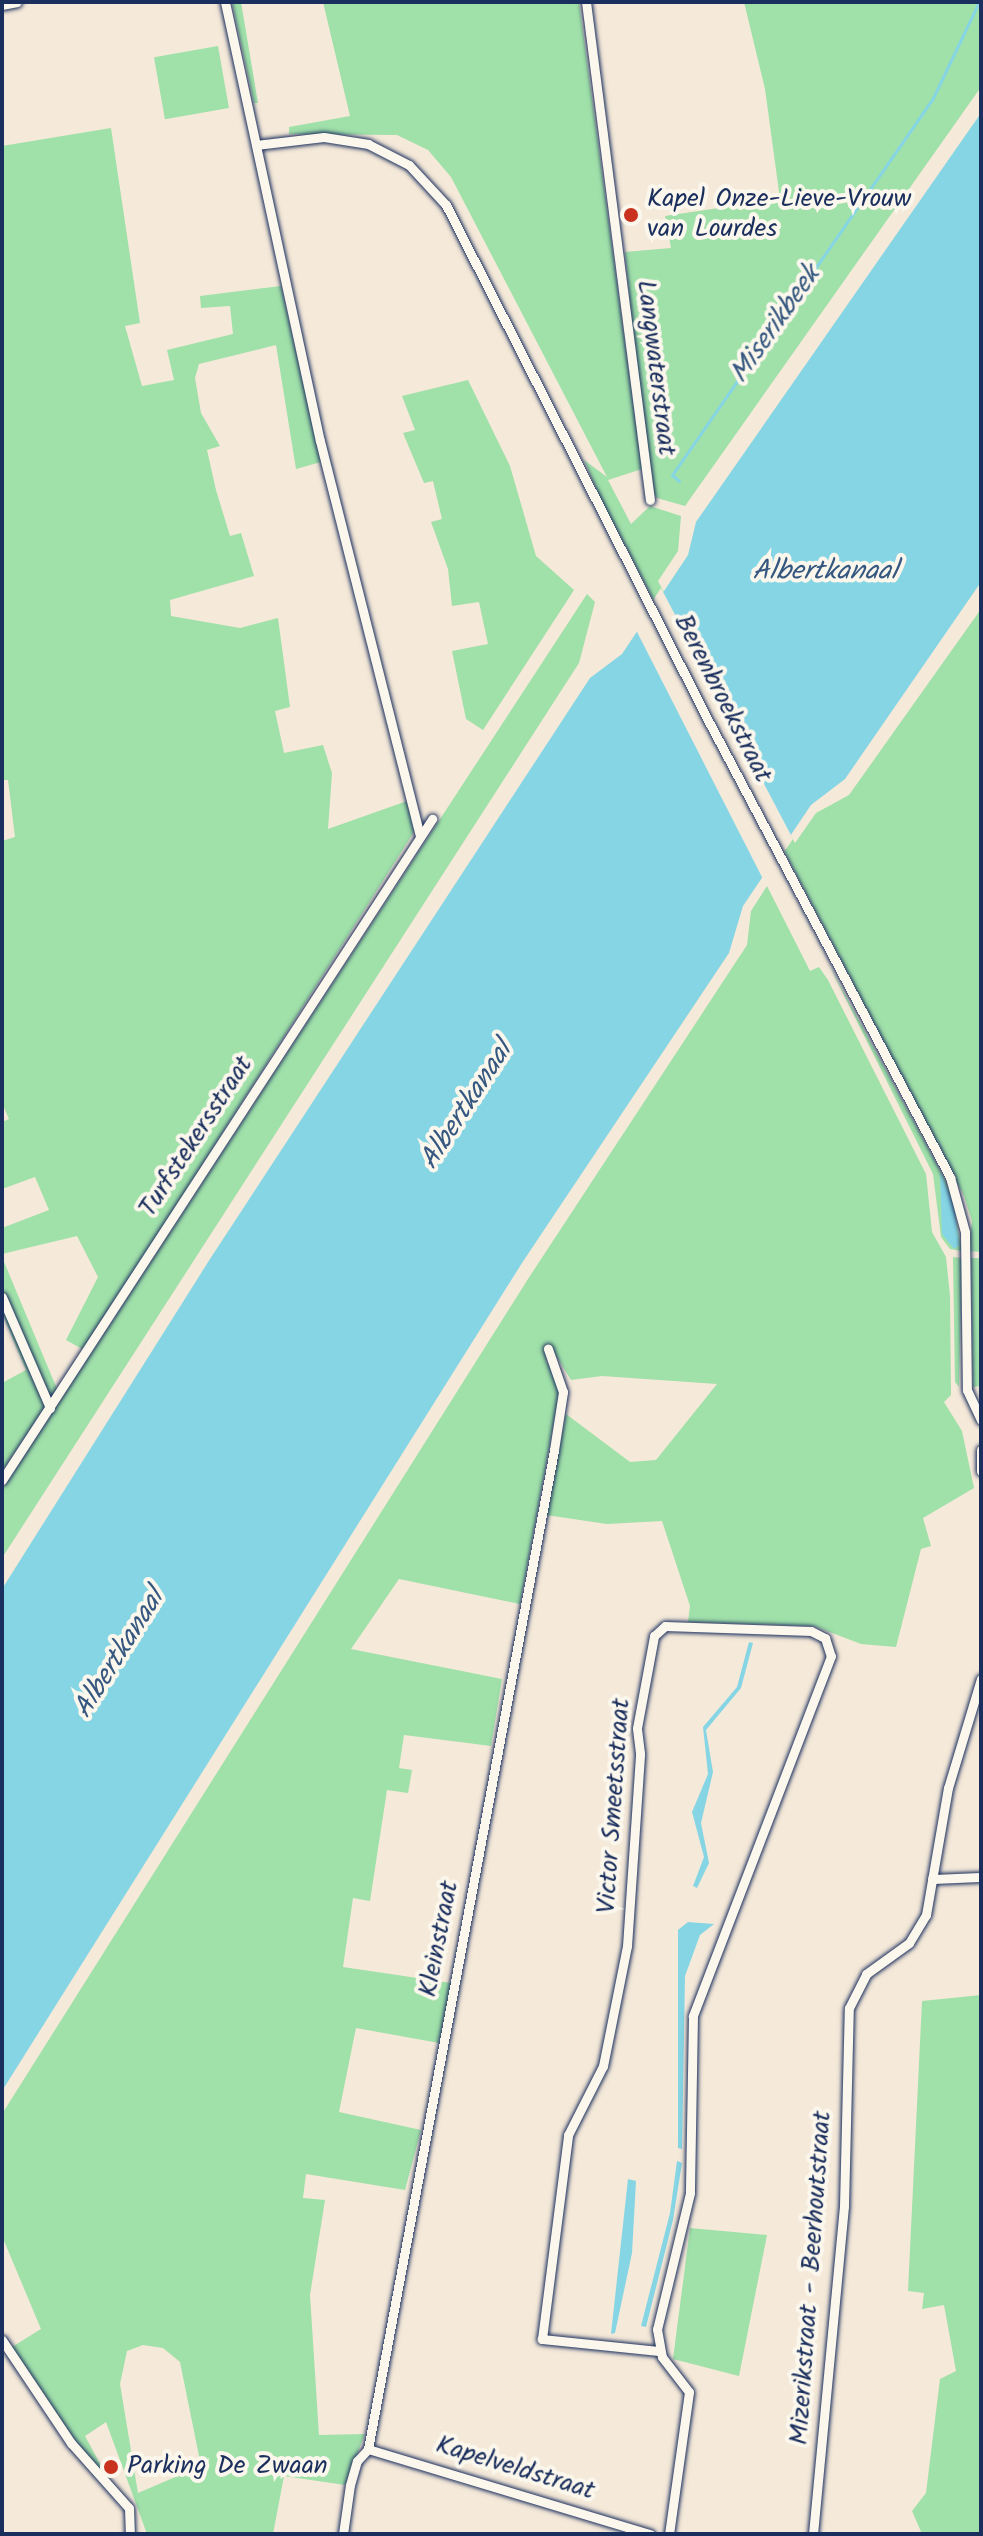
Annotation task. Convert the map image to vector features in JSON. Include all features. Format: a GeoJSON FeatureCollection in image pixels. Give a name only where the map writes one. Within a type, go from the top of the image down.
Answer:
{"type":"FeatureCollection","features":[{"type":"Feature","properties":{"kind":"street"},"geometry":{"type":"LineString","coordinates":[[2,5],[17,2]]}},
{"type":"Feature","properties":{"kind":"street"},"geometry":{"type":"LineString","coordinates":[[225,2],[320,441],[420,836]]}},
{"type":"Feature","properties":{"kind":"street","name":"Langwaterstraat"},"geometry":{"type":"LineString","coordinates":[[586,2],[650,500]]}},
{"type":"Feature","properties":{"kind":"street","name":"Berenbroekstraat"},"geometry":{"type":"LineString","coordinates":[[256,145],[324,137],[352,141],[395,156],[430,183],[453,217],[959,1198],[966,1254],[967,1390],[981,1420]]}},
{"type":"Feature","properties":{"kind":"street","name":"Turfstekersstraat"},"geometry":{"type":"LineString","coordinates":[[2,1480],[432,819]]}},
{"type":"Feature","properties":{"kind":"street"},"geometry":{"type":"LineString","coordinates":[[2,1297],[50,1408]]}},
{"type":"Feature","properties":{"kind":"street","name":"Kleinstraat"},"geometry":{"type":"LineString","coordinates":[[343,2534],[354,2473],[368,2449],[554,1450],[563,1392],[548,1349]]}},
{"type":"Feature","properties":{"kind":"street"},"geometry":{"type":"LineString","coordinates":[[981,1450],[981,1471]]}},
{"type":"Feature","properties":{"kind":"street","name":"Victor Smeetsstraat"},"geometry":{"type":"LineString","coordinates":[[665,1626],[811,1631],[825,1638],[831,1656],[693,2016],[690,2193],[660,2311],[659,2351],[542,2339],[568,2135],[603,2066],[627,1946],[640,1753],[637,1728],[654,1636],[665,1626]]}},
{"type":"Feature","properties":{"kind":"street","name":"Mizerikstraat - Beerhoutstraat"},"geometry":{"type":"LineString","coordinates":[[813,2534],[844,2206],[849,2008],[866,1974],[920,1929],[948,1788],[981,1679]]}},
{"type":"Feature","properties":{"kind":"street"},"geometry":{"type":"LineString","coordinates":[[932,1879],[981,1877]]}},
{"type":"Feature","properties":{"kind":"street"},"geometry":{"type":"LineString","coordinates":[[2,2340],[71,2443],[129,2508],[130,2534]]}},
{"type":"Feature","properties":{"kind":"street"},"geometry":{"type":"LineString","coordinates":[[659,2351],[689,2392],[669,2534]]}},
{"type":"Feature","properties":{"kind":"street","name":"Kapelveldstraat"},"geometry":{"type":"LineString","coordinates":[[368,2449],[650,2534]]}},
{"type":"Feature","properties":{"kind":"green space"},"geometry":{"type":"Polygon","coordinates":[[[232,2],[241,2],[258,103],[254,103],[232,2]]]}},
{"type":"Feature","properties":{"kind":"green space"},"geometry":{"type":"Polygon","coordinates":[[[323,2],[579,2],[642,469],[608,480],[631,524],[650,506],[681,516],[678,551],[658,581],[795,843],[816,813],[849,795],[981,609],[981,1252],[969,1251],[972,1221],[964,1196],[601,499],[584,460],[607,477],[451,177],[428,150],[397,135],[289,134],[289,127],[350,116],[323,2]]]}},
{"type":"Feature","properties":{"kind":"green space"},"geometry":{"type":"Polygon","coordinates":[[[744,2],[981,2],[981,87],[685,506],[657,498],[649,487],[625,252],[671,248],[665,216],[780,199],[765,89],[744,2]]]}},
{"type":"Feature","properties":{"kind":"green space"},"geometry":{"type":"Polygon","coordinates":[[[218,46],[229,108],[165,119],[154,57],[218,46]]]}},
{"type":"Feature","properties":{"kind":"green space"},"geometry":{"type":"Polygon","coordinates":[[[111,128],[140,323],[125,326],[142,386],[174,380],[167,350],[233,334],[230,306],[201,308],[200,296],[281,286],[321,462],[296,469],[276,345],[199,364],[195,378],[201,413],[220,446],[207,450],[216,490],[230,536],[241,533],[254,576],[170,600],[171,616],[240,628],[278,618],[290,707],[275,711],[284,753],[323,745],[332,773],[328,829],[407,801],[414,832],[84,1350],[66,1340],[98,1277],[77,1236],[2,1254],[2,1228],[49,1210],[35,1177],[2,1189],[2,1122],[9,1119],[2,1103],[2,841],[15,837],[8,780],[2,780],[2,146],[111,128]]]}},
{"type":"Feature","properties":{"kind":"green space"},"geometry":{"type":"Polygon","coordinates":[[[468,380],[510,466],[536,556],[574,590],[483,730],[466,719],[452,651],[488,644],[479,602],[452,606],[448,569],[431,522],[442,519],[433,481],[424,483],[403,433],[415,430],[402,396],[468,380]]]}},
{"type":"Feature","properties":{"kind":"green space"},"geometry":{"type":"Polygon","coordinates":[[[587,594],[595,602],[579,663],[2,1558],[2,1490],[587,594]]]}},
{"type":"Feature","properties":{"kind":"green space"},"geometry":{"type":"Polygon","coordinates":[[[767,886],[810,971],[819,967],[828,980],[926,1174],[932,1232],[946,1257],[950,1296],[951,1395],[944,1402],[962,1431],[974,1488],[923,1518],[931,1546],[921,1549],[896,1647],[861,1644],[814,1626],[688,1622],[690,1606],[662,1521],[607,1524],[546,1515],[566,1414],[630,1462],[656,1460],[717,1384],[602,1376],[571,1380],[553,1351],[546,1361],[559,1381],[559,1395],[520,1604],[399,1579],[351,1649],[502,1679],[491,1746],[404,1735],[399,1768],[412,1770],[408,1793],[387,1790],[370,1901],[353,1898],[343,1967],[451,1983],[439,2043],[356,2028],[339,2112],[421,2130],[405,2190],[306,2174],[303,2198],[325,2200],[310,2295],[319,2435],[365,2434],[345,2485],[284,2476],[273,2534],[147,2534],[106,2422],[85,2436],[110,2482],[63,2425],[12,2347],[41,2329],[2,2236],[2,2114],[528,1279],[747,945],[751,911],[767,886]],[[143,2345],[127,2351],[120,2384],[138,2493],[201,2466],[180,2362],[163,2348],[143,2345]]]}},
{"type":"Feature","properties":{"kind":"green space"},"geometry":{"type":"Polygon","coordinates":[[[828,963],[950,1189],[962,1251],[950,1249],[941,1237],[933,1174],[828,963]]]}},
{"type":"Feature","properties":{"kind":"green space"},"geometry":{"type":"Polygon","coordinates":[[[2,1257],[57,1389],[2,1471],[2,1383],[26,1370],[2,1313],[2,1257]]]}},
{"type":"Feature","properties":{"kind":"green space"},"geometry":{"type":"Polygon","coordinates":[[[953,1257],[962,1258],[959,1387],[955,1382],[953,1257]]]}},
{"type":"Feature","properties":{"kind":"green space"},"geometry":{"type":"Polygon","coordinates":[[[971,1258],[981,1258],[981,1386],[973,1387],[971,1258]]]}},
{"type":"Feature","properties":{"kind":"green space"},"geometry":{"type":"Polygon","coordinates":[[[981,1995],[981,2534],[922,2534],[912,2511],[926,2493],[940,2379],[956,2371],[944,2305],[922,2309],[924,2293],[908,2291],[922,2001],[981,1995]]]}},
{"type":"Feature","properties":{"kind":"green space"},"geometry":{"type":"Polygon","coordinates":[[[690,2228],[767,2235],[739,2376],[673,2359],[690,2228]]]}},
{"type":"Feature","properties":{"kind":"water","name":"Albertkanaal"},"geometry":{"type":"Polygon","coordinates":[[[981,113],[981,582],[845,779],[811,805],[743,906],[729,953],[522,1263],[2,2091],[2,1589],[210,1259],[590,678],[622,654],[688,555],[696,522],[981,113]]]}},
{"type":"Feature","properties":{"kind":"water"},"geometry":{"type":"Polygon","coordinates":[[[940,1172],[954,1206],[959,1245],[954,1249],[942,1234],[940,1172]]]}},
{"type":"Feature","properties":{"kind":"water"},"geometry":{"type":"Polygon","coordinates":[[[749,1642],[753,1643],[741,1688],[706,1730],[713,1772],[701,1823],[709,1863],[697,1888],[693,1886],[704,1857],[692,1812],[708,1774],[703,1727],[737,1687],[749,1642]]]}},
{"type":"Feature","properties":{"kind":"water"},"geometry":{"type":"Polygon","coordinates":[[[688,1922],[714,1924],[700,1935],[685,1976],[682,2149],[678,2148],[678,1930],[688,1922]]]}},
{"type":"Feature","properties":{"kind":"water"},"geometry":{"type":"Polygon","coordinates":[[[677,2161],[682,2163],[673,2220],[646,2327],[641,2326],[670,2213],[677,2161]]]}},
{"type":"Feature","properties":{"kind":"water"},"geometry":{"type":"Polygon","coordinates":[[[628,2179],[636,2181],[632,2253],[615,2333],[611,2334],[628,2179]]]}},
{"type":"Feature","properties":{"kind":"pier"},"geometry":{"type":"Polygon","coordinates":[[[661,588],[793,839],[764,881],[635,628],[661,588]]]}},
{"type":"Feature","properties":{"kind":"waterway","name":"Miserikbeek"},"geometry":{"type":"LineString","coordinates":[[679,481],[672,475],[932,100],[979,2]]}},
{"type":"Feature","properties":{"kind":"place","name":"Kapel Onze-Lieve-Vrouw van Lourdes"},"geometry":{"type":"Point","coordinates":[631,215]}},
{"type":"Feature","properties":{"kind":"place","name":"Parking De Zwaan"},"geometry":{"type":"Point","coordinates":[111,2467]}}]}
